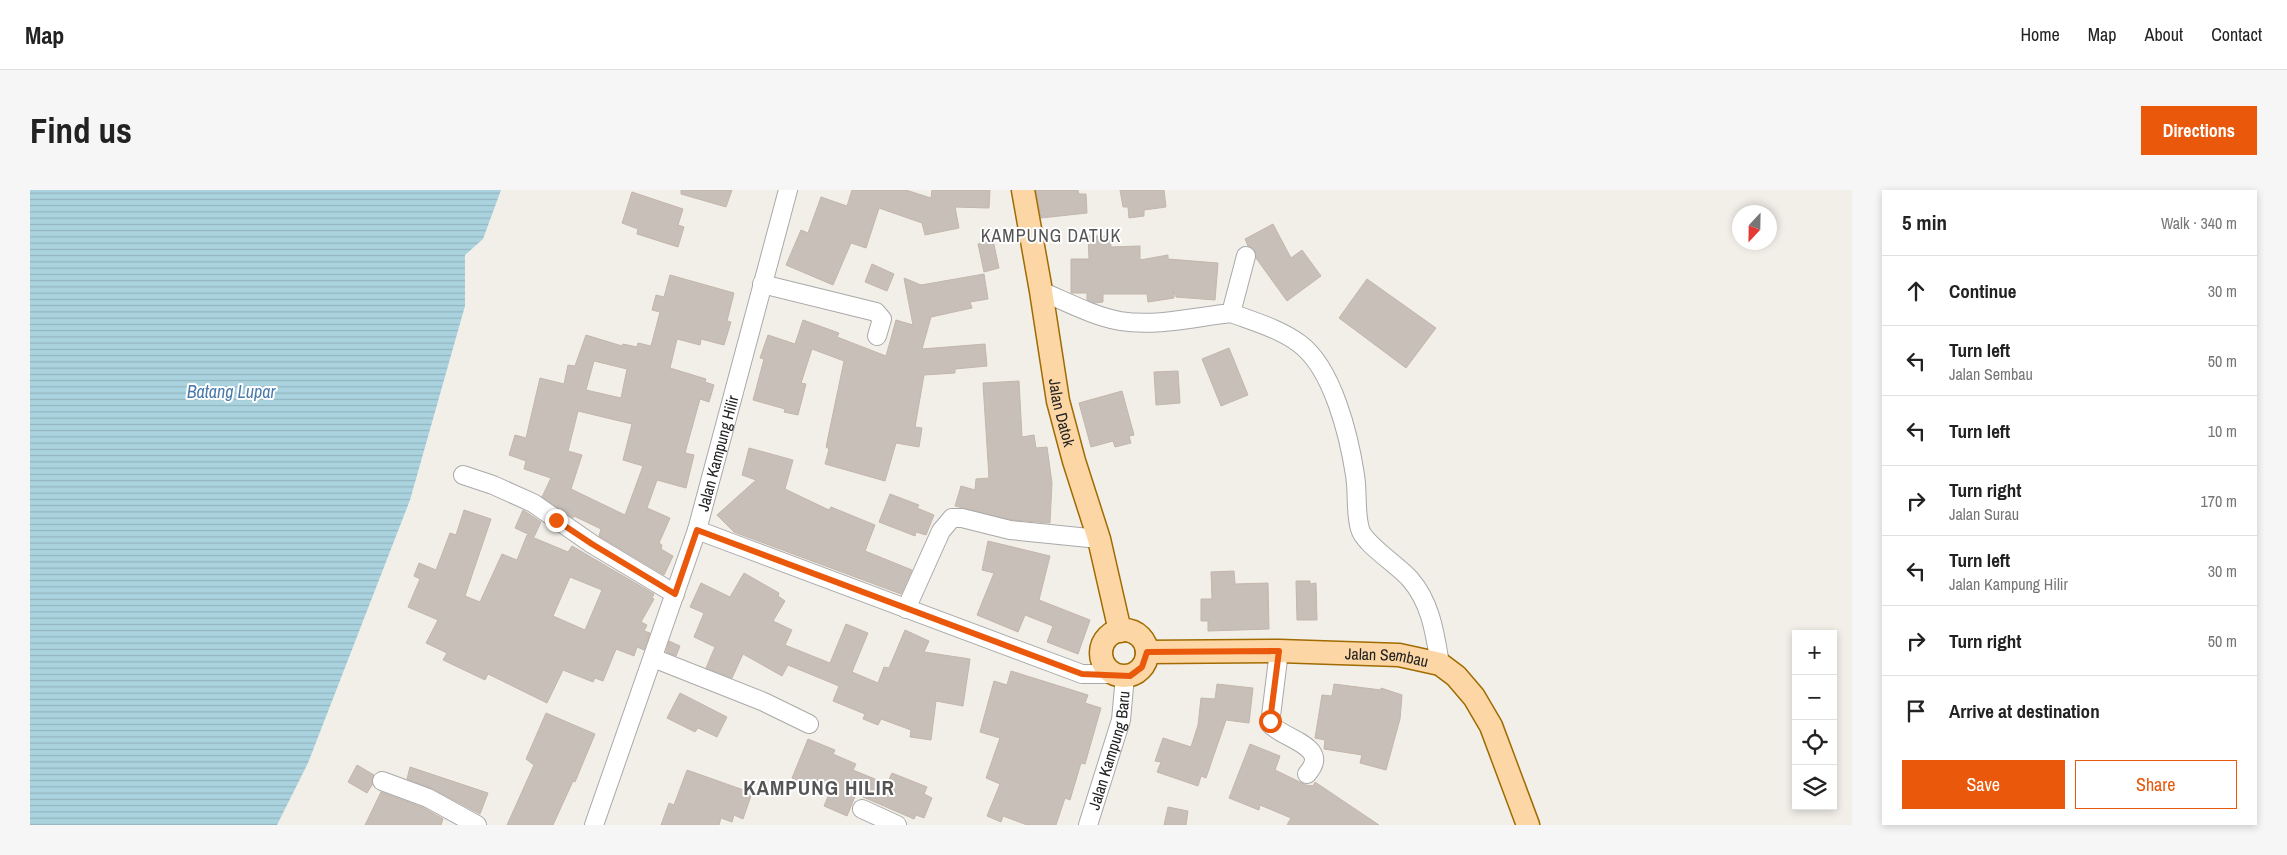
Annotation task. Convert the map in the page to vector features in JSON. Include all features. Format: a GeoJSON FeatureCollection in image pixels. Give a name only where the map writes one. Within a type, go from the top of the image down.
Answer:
{"type":"FeatureCollection","features":[{"type":"Feature","properties":{"kind":"main road","name":"Jalan Datok"},"geometry":{"type":"LineString","coordinates":[[1023,190],[1058,401],[1074,461],[1099,539],[1120,631]]}},
{"type":"Feature","properties":{"kind":"main road"},"geometry":{"type":"LineString","coordinates":[[1120,631],[1135,633],[1141,638],[1147,652],[1142,667],[1137,673],[1119,675],[1104,665],[1100,651],[1107,638],[1120,631]]}},
{"type":"Feature","properties":{"kind":"main road","name":"Jalan Sembau"},"geometry":{"type":"LineString","coordinates":[[1147,652],[1279,651],[1399,655],[1440,664],[1456,676],[1474,697],[1491,726],[1528,825]]}},
{"type":"Feature","properties":{"kind":"street","name":"Jalan Kampung Hilir"},"geometry":{"type":"LineString","coordinates":[[594,825],[697,530],[788,190]]}},
{"type":"Feature","properties":{"kind":"street"},"geometry":{"type":"LineString","coordinates":[[1231,313],[1246,256]]}},
{"type":"Feature","properties":{"kind":"street"},"geometry":{"type":"LineString","coordinates":[[762,284],[876,312],[882,319],[877,336]]}},
{"type":"Feature","properties":{"kind":"street"},"geometry":{"type":"LineString","coordinates":[[1041,291],[1096,314],[1119,321],[1138,323],[1231,313],[1272,327],[1289,337],[1312,355],[1326,376],[1342,423],[1356,476],[1360,529],[1365,538],[1411,580],[1424,599],[1434,626],[1440,664]]}},
{"type":"Feature","properties":{"kind":"street"},"geometry":{"type":"LineString","coordinates":[[463,475],[493,485],[533,503],[592,544],[675,594]]}},
{"type":"Feature","properties":{"kind":"street"},"geometry":{"type":"LineString","coordinates":[[906,609],[941,531],[952,518],[962,518],[1010,530],[1099,539]]}},
{"type":"Feature","properties":{"kind":"street"},"geometry":{"type":"LineString","coordinates":[[697,530],[1082,674],[1119,675]]}},
{"type":"Feature","properties":{"kind":"street"},"geometry":{"type":"LineString","coordinates":[[1279,651],[1270,724],[1310,750],[1314,764],[1307,774]]}},
{"type":"Feature","properties":{"kind":"street"},"geometry":{"type":"LineString","coordinates":[[653,658],[764,702],[809,724]]}},
{"type":"Feature","properties":{"kind":"street","name":"Jalan Kampung Baru"},"geometry":{"type":"LineString","coordinates":[[1088,825],[1121,720],[1119,675]]}},
{"type":"Feature","properties":{"kind":"street"},"geometry":{"type":"LineString","coordinates":[[382,781],[428,798],[477,825]]}},
{"type":"Feature","properties":{"kind":"street"},"geometry":{"type":"LineString","coordinates":[[862,809],[897,825]]}},
{"type":"Feature","properties":{"kind":"water","name":"Batang Lupar"},"geometry":{"type":"Polygon","coordinates":[[[30,190],[501,190],[483,239],[465,255],[465,306],[410,500],[308,763],[277,825],[30,825],[30,190]]]}},
{"type":"Feature","properties":{"kind":"building"},"geometry":{"type":"Polygon","coordinates":[[[681,190],[732,190],[726,207],[681,194],[681,190]]]}},
{"type":"Feature","properties":{"kind":"building"},"geometry":{"type":"Polygon","coordinates":[[[852,190],[906,190],[931,198],[932,190],[990,190],[989,208],[955,207],[959,228],[925,235],[922,223],[879,208],[866,248],[851,243],[833,285],[786,265],[801,230],[808,233],[821,197],[847,206],[852,190]]]}},
{"type":"Feature","properties":{"kind":"building"},"geometry":{"type":"Polygon","coordinates":[[[1036,190],[1078,190],[1079,194],[1086,194],[1087,213],[1041,218],[1036,190]]]}},
{"type":"Feature","properties":{"kind":"building"},"geometry":{"type":"Polygon","coordinates":[[[1120,190],[1164,190],[1166,207],[1144,210],[1144,216],[1129,218],[1128,207],[1123,207],[1120,190]]]}},
{"type":"Feature","properties":{"kind":"building"},"geometry":{"type":"Polygon","coordinates":[[[632,192],[683,209],[678,225],[684,227],[678,247],[637,234],[638,229],[622,223],[632,192]]]}},
{"type":"Feature","properties":{"kind":"building"},"geometry":{"type":"Polygon","coordinates":[[[1273,224],[1291,258],[1302,250],[1321,276],[1287,301],[1256,258],[1254,249],[1248,246],[1245,239],[1273,224]]]}},
{"type":"Feature","properties":{"kind":"building"},"geometry":{"type":"Polygon","coordinates":[[[1088,236],[1110,236],[1111,247],[1140,246],[1140,260],[1168,255],[1168,259],[1218,263],[1215,300],[1176,297],[1173,290],[1174,298],[1148,302],[1147,294],[1103,294],[1103,302],[1095,303],[1087,300],[1087,293],[1071,293],[1071,259],[1089,259],[1088,236]]]}},
{"type":"Feature","properties":{"kind":"building"},"geometry":{"type":"Polygon","coordinates":[[[993,240],[999,268],[984,272],[978,244],[993,240]]]}},
{"type":"Feature","properties":{"kind":"building"},"geometry":{"type":"Polygon","coordinates":[[[872,264],[894,274],[887,291],[865,282],[872,264]]]}},
{"type":"Feature","properties":{"kind":"building"},"geometry":{"type":"Polygon","coordinates":[[[984,274],[988,299],[970,302],[972,308],[931,317],[922,349],[985,344],[987,366],[955,369],[955,373],[924,375],[915,427],[922,428],[919,447],[896,443],[885,481],[825,464],[829,449],[826,447],[844,361],[812,349],[801,383],[806,384],[798,415],[784,412],[785,409],[753,400],[764,359],[760,358],[768,335],[795,344],[803,320],[839,333],[837,337],[886,356],[896,320],[913,325],[904,278],[921,285],[984,274]]]}},
{"type":"Feature","properties":{"kind":"building"},"geometry":{"type":"Polygon","coordinates":[[[670,275],[734,293],[727,321],[731,322],[724,345],[701,339],[700,345],[677,339],[670,368],[706,379],[705,382],[714,385],[709,402],[700,399],[685,453],[694,455],[686,488],[657,480],[647,508],[670,518],[659,543],[662,545],[661,549],[673,556],[664,575],[599,536],[601,529],[574,516],[573,518],[542,497],[551,478],[524,469],[526,461],[509,455],[515,435],[526,438],[540,378],[564,384],[568,365],[575,366],[586,335],[622,346],[623,344],[637,347],[638,343],[651,346],[660,312],[652,310],[656,295],[664,297],[670,275]],[[594,361],[586,390],[621,398],[627,369],[594,361]],[[578,411],[568,451],[582,455],[571,489],[625,515],[643,466],[623,460],[632,424],[578,411]]]}},
{"type":"Feature","properties":{"kind":"building"},"geometry":{"type":"Polygon","coordinates":[[[1367,279],[1436,328],[1406,368],[1339,318],[1367,279]]]}},
{"type":"Feature","properties":{"kind":"building"},"geometry":{"type":"Polygon","coordinates":[[[1229,348],[1248,395],[1221,406],[1202,359],[1229,348]]]}},
{"type":"Feature","properties":{"kind":"building"},"geometry":{"type":"Polygon","coordinates":[[[1178,371],[1180,403],[1156,405],[1154,372],[1178,371]]]}},
{"type":"Feature","properties":{"kind":"building"},"geometry":{"type":"Polygon","coordinates":[[[1019,381],[1022,437],[1034,435],[1036,448],[1047,447],[1052,483],[1050,523],[1012,520],[955,506],[961,486],[975,490],[976,479],[989,478],[983,383],[1019,381]]]}},
{"type":"Feature","properties":{"kind":"building"},"geometry":{"type":"Polygon","coordinates":[[[1122,391],[1134,435],[1129,436],[1131,443],[1115,447],[1113,441],[1091,447],[1079,403],[1122,391]]]}},
{"type":"Feature","properties":{"kind":"building"},"geometry":{"type":"Polygon","coordinates":[[[749,448],[793,460],[785,489],[829,510],[831,507],[875,525],[865,551],[912,570],[901,594],[734,532],[717,515],[756,480],[742,475],[749,448]]]}},
{"type":"Feature","properties":{"kind":"building"},"geometry":{"type":"Polygon","coordinates":[[[890,494],[919,505],[917,508],[934,515],[926,535],[916,532],[915,536],[879,522],[890,494]]]}},
{"type":"Feature","properties":{"kind":"building"},"geometry":{"type":"Polygon","coordinates":[[[464,510],[491,519],[465,596],[480,602],[502,554],[517,560],[527,535],[568,552],[572,546],[654,594],[652,598],[654,599],[641,622],[647,625],[644,631],[650,633],[644,650],[637,647],[634,656],[616,649],[603,681],[595,678],[593,682],[563,670],[547,703],[488,674],[485,680],[443,660],[447,653],[426,643],[438,620],[408,607],[420,579],[414,576],[419,563],[436,570],[450,533],[456,535],[464,510]],[[570,577],[553,616],[585,630],[602,590],[570,577]]]}},
{"type":"Feature","properties":{"kind":"building"},"geometry":{"type":"Polygon","coordinates":[[[523,510],[541,522],[534,537],[515,528],[523,510]]]}},
{"type":"Feature","properties":{"kind":"building"},"geometry":{"type":"Polygon","coordinates":[[[988,541],[1050,556],[1039,600],[1090,620],[1078,654],[1047,642],[1053,626],[1025,615],[1018,632],[977,615],[994,573],[982,570],[988,541]]]}},
{"type":"Feature","properties":{"kind":"building"},"geometry":{"type":"Polygon","coordinates":[[[1234,571],[1235,584],[1268,583],[1269,629],[1208,631],[1208,621],[1201,621],[1201,599],[1212,599],[1211,572],[1234,571]]]}},
{"type":"Feature","properties":{"kind":"building"},"geometry":{"type":"Polygon","coordinates":[[[744,573],[779,593],[778,596],[785,601],[773,621],[792,630],[785,645],[830,663],[846,624],[868,633],[852,672],[878,683],[884,667],[889,668],[905,630],[929,641],[924,652],[970,659],[963,706],[936,701],[931,740],[910,737],[911,730],[881,719],[878,725],[863,719],[865,714],[833,701],[839,686],[788,665],[782,676],[743,654],[732,678],[706,668],[715,647],[694,637],[704,613],[690,607],[701,583],[730,597],[744,573]]]}},
{"type":"Feature","properties":{"kind":"building"},"geometry":{"type":"Polygon","coordinates":[[[1296,581],[1310,581],[1310,584],[1316,583],[1317,620],[1297,620],[1296,581]]]}},
{"type":"Feature","properties":{"kind":"building"},"geometry":{"type":"Polygon","coordinates":[[[669,641],[680,646],[676,656],[666,652],[669,641]]]}},
{"type":"Feature","properties":{"kind":"building"},"geometry":{"type":"Polygon","coordinates":[[[1011,671],[1088,695],[1085,703],[1101,708],[1085,764],[1081,763],[1070,800],[1065,798],[1056,825],[1027,825],[1003,816],[1001,822],[987,816],[1000,784],[986,778],[1000,738],[980,732],[994,681],[1007,685],[1011,671]]]}},
{"type":"Feature","properties":{"kind":"building"},"geometry":{"type":"Polygon","coordinates":[[[1217,684],[1253,688],[1249,723],[1226,720],[1206,778],[1201,776],[1198,786],[1157,772],[1161,762],[1155,761],[1163,738],[1191,747],[1198,725],[1201,698],[1215,699],[1217,684]]]}},
{"type":"Feature","properties":{"kind":"building"},"geometry":{"type":"Polygon","coordinates":[[[1334,684],[1381,690],[1381,688],[1402,695],[1400,719],[1386,770],[1360,763],[1362,755],[1324,749],[1325,740],[1315,738],[1322,695],[1332,696],[1334,684]]]}},
{"type":"Feature","properties":{"kind":"building"},"geometry":{"type":"Polygon","coordinates":[[[680,693],[727,717],[717,737],[698,728],[695,732],[667,718],[680,693]]]}},
{"type":"Feature","properties":{"kind":"building"},"geometry":{"type":"Polygon","coordinates":[[[546,713],[595,734],[575,782],[573,781],[553,825],[507,825],[534,765],[526,759],[546,713]]]}},
{"type":"Feature","properties":{"kind":"building"},"geometry":{"type":"Polygon","coordinates":[[[808,739],[835,750],[833,754],[856,764],[853,770],[887,784],[892,773],[927,787],[924,794],[932,798],[924,818],[916,815],[914,819],[856,794],[847,816],[824,806],[829,794],[792,778],[808,739]]]}},
{"type":"Feature","properties":{"kind":"building"},"geometry":{"type":"Polygon","coordinates":[[[1250,744],[1280,756],[1275,770],[1306,785],[1313,786],[1315,782],[1379,825],[1287,825],[1291,818],[1260,805],[1259,810],[1229,798],[1250,744]]]}},
{"type":"Feature","properties":{"kind":"building"},"geometry":{"type":"Polygon","coordinates":[[[357,765],[374,775],[372,785],[367,793],[348,782],[357,765]]]}},
{"type":"Feature","properties":{"kind":"building"},"geometry":{"type":"Polygon","coordinates":[[[410,767],[488,793],[480,814],[433,789],[407,779],[410,767]]]}},
{"type":"Feature","properties":{"kind":"building"},"geometry":{"type":"Polygon","coordinates":[[[687,770],[752,793],[743,819],[734,815],[732,822],[721,818],[719,825],[661,825],[669,803],[674,805],[687,770]]]}},
{"type":"Feature","properties":{"kind":"building"},"geometry":{"type":"Polygon","coordinates":[[[381,792],[424,808],[443,819],[441,825],[365,825],[381,792]]]}},
{"type":"Feature","properties":{"kind":"building"},"geometry":{"type":"Polygon","coordinates":[[[1168,807],[1188,811],[1186,825],[1164,825],[1168,807]]]}},
{"type":"Feature","properties":{"kind":"district","name":"KAMPUNG DATUK"},"geometry":{"type":"Point","coordinates":[1051,236]}},
{"type":"Feature","properties":{"kind":"district","name":"KAMPUNG HILIR"},"geometry":{"type":"Point","coordinates":[819,788]}},
{"type":"Feature","properties":{"kind":"route"},"geometry":{"type":"LineString","coordinates":[[556,520],[622,563],[675,594],[697,530],[1082,674],[1130,676],[1137,673],[1142,667],[1146,660],[1147,652],[1279,651],[1270,721]]}}]}
